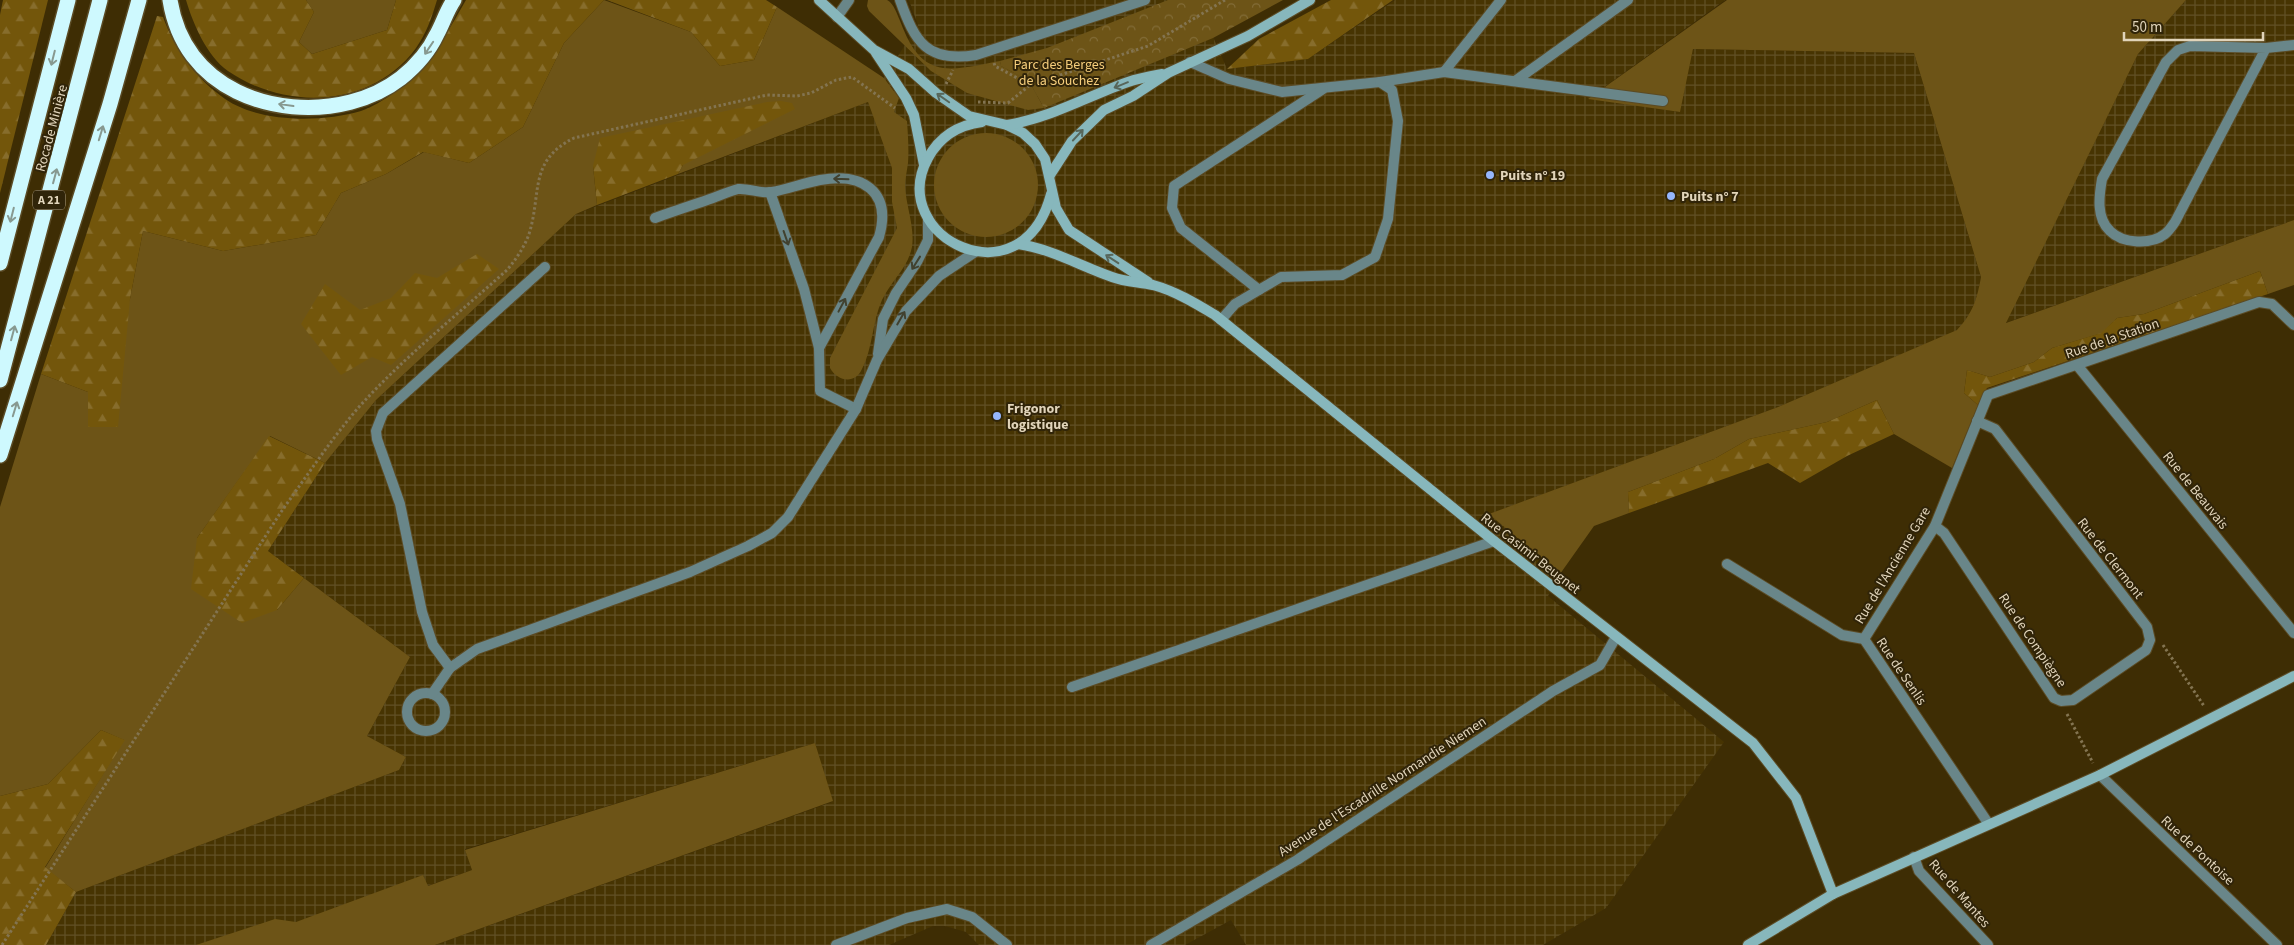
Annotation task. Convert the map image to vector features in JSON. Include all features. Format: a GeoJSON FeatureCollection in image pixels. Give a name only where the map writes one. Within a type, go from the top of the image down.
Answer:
{"type":"FeatureCollection","features":[{"type":"Feature","properties":{"kind":"highway","name":"Rocade Minière"},"geometry":{"type":"LineString","coordinates":[[0,262],[68,0]]}},
{"type":"Feature","properties":{"kind":"highway","name":"Rocade Minière"},"geometry":{"type":"LineString","coordinates":[[0,380],[100,0]]}},
{"type":"Feature","properties":{"kind":"highway"},"geometry":{"type":"LineString","coordinates":[[0,455],[110,104],[139,0]]}},
{"type":"Feature","properties":{"kind":"highway"},"geometry":{"type":"LineString","coordinates":[[170,0],[180,34],[194,56],[209,71],[244,94],[269,103],[311,108],[336,106],[357,101],[378,92],[400,78],[421,60],[436,37],[452,2]]}},
{"type":"Feature","properties":{"kind":"main road"},"geometry":{"type":"LineString","coordinates":[[818,0],[874,50],[908,69],[936,93],[969,116],[1007,125],[1023,132],[1035,144],[1045,159],[1056,208],[1069,230],[1153,285]]}},
{"type":"Feature","properties":{"kind":"main road"},"geometry":{"type":"LineString","coordinates":[[1050,175],[1072,141],[1104,110],[1133,96],[1168,73],[1248,36],[1310,0]]}},
{"type":"Feature","properties":{"kind":"main road"},"geometry":{"type":"LineString","coordinates":[[874,50],[906,98],[914,115],[924,165]]}},
{"type":"Feature","properties":{"kind":"main road"},"geometry":{"type":"LineString","coordinates":[[1007,125],[1026,122],[1130,81],[1168,73]]}},
{"type":"Feature","properties":{"kind":"main road"},"geometry":{"type":"LineString","coordinates":[[986,121],[966,124],[948,133],[934,147],[924,165],[920,183],[922,201],[928,218],[940,234],[956,245],[974,252],[1005,250],[1018,244],[1035,230],[1046,213],[1051,192]]}},
{"type":"Feature","properties":{"kind":"main road"},"geometry":{"type":"LineString","coordinates":[[1018,244],[1038,246],[1113,278],[1153,285]]}},
{"type":"Feature","properties":{"kind":"main road","name":"Rue Casimir Beugnet"},"geometry":{"type":"LineString","coordinates":[[1153,285],[1178,294],[1221,320],[1494,541],[1753,743],[1796,798],[1819,863],[1833,894]]}},
{"type":"Feature","properties":{"kind":"main road"},"geometry":{"type":"LineString","coordinates":[[1748,945],[1833,894],[1988,823],[2100,775],[2294,676]]}},
{"type":"Feature","properties":{"kind":"street"},"geometry":{"type":"LineString","coordinates":[[837,17],[849,0]]}},
{"type":"Feature","properties":{"kind":"street"},"geometry":{"type":"LineString","coordinates":[[900,0],[910,28],[919,42],[928,50],[942,56],[959,58],[991,50],[1145,0]]}},
{"type":"Feature","properties":{"kind":"street"},"geometry":{"type":"LineString","coordinates":[[1444,72],[1501,0]]}},
{"type":"Feature","properties":{"kind":"street"},"geometry":{"type":"LineString","coordinates":[[1515,81],[1628,0]]}},
{"type":"Feature","properties":{"kind":"street"},"geometry":{"type":"LineString","coordinates":[[2266,48],[2175,222],[2164,235],[2146,240],[2128,241],[2110,231],[2101,216],[2098,196],[2102,179],[2166,62],[2178,50],[2190,46],[2266,48],[2294,45]]}},
{"type":"Feature","properties":{"kind":"street"},"geometry":{"type":"LineString","coordinates":[[1190,62],[1229,80],[1282,92],[1380,82],[1444,72],[1663,101]]}},
{"type":"Feature","properties":{"kind":"street"},"geometry":{"type":"LineString","coordinates":[[1221,320],[1235,304],[1281,277],[1342,275],[1375,257],[1388,219],[1398,120],[1392,90],[1380,82]]}},
{"type":"Feature","properties":{"kind":"street"},"geometry":{"type":"LineString","coordinates":[[1259,290],[1181,228],[1172,208],[1174,186],[1326,87]]}},
{"type":"Feature","properties":{"kind":"street"},"geometry":{"type":"LineString","coordinates":[[655,218],[739,189],[770,192],[821,180],[841,178],[858,181],[870,187],[877,194],[882,207],[883,223],[879,238],[819,348]]}},
{"type":"Feature","properties":{"kind":"street"},"geometry":{"type":"LineString","coordinates":[[770,192],[804,288],[810,319],[819,348],[820,391],[856,409]]}},
{"type":"Feature","properties":{"kind":"street"},"geometry":{"type":"LineString","coordinates":[[877,360],[883,319],[896,293],[918,262],[928,240],[928,218]]}},
{"type":"Feature","properties":{"kind":"street"},"geometry":{"type":"LineString","coordinates":[[432,694],[450,668],[477,649],[690,572],[772,533],[788,517],[856,409],[877,360],[906,311],[926,287],[959,261],[974,252]]}},
{"type":"Feature","properties":{"kind":"street"},"geometry":{"type":"LineString","coordinates":[[450,668],[433,645],[422,612],[400,504],[376,431],[382,413],[545,267]]}},
{"type":"Feature","properties":{"kind":"street","name":"Rue de la Station"},"geometry":{"type":"LineString","coordinates":[[1977,421],[1988,395],[2259,302],[2272,304],[2281,310],[2294,325]]}},
{"type":"Feature","properties":{"kind":"street","name":"Rue de Beauvais"},"geometry":{"type":"LineString","coordinates":[[2077,365],[2294,633]]}},
{"type":"Feature","properties":{"kind":"street","name":"Rue de l'Ancienne Gare"},"geometry":{"type":"LineString","coordinates":[[1864,640],[1935,526],[1977,421]]}},
{"type":"Feature","properties":{"kind":"street","name":"Rue de Clermont"},"geometry":{"type":"LineString","coordinates":[[1977,421],[1995,429],[2147,627],[2150,640]]}},
{"type":"Feature","properties":{"kind":"street","name":"Rue de Compiègne"},"geometry":{"type":"LineString","coordinates":[[1935,526],[1944,533],[2054,698],[2061,702]]}},
{"type":"Feature","properties":{"kind":"street"},"geometry":{"type":"LineString","coordinates":[[1072,687],[1494,541]]}},
{"type":"Feature","properties":{"kind":"street","name":"Rue de Senlis"},"geometry":{"type":"LineString","coordinates":[[1727,564],[1842,635],[1864,640],[1988,823]]}},
{"type":"Feature","properties":{"kind":"street","name":"Avenue de l'Escadrille Normandie Niemen"},"geometry":{"type":"LineString","coordinates":[[1151,945],[1297,860],[1553,691],[1600,665],[1616,637]]}},
{"type":"Feature","properties":{"kind":"street"},"geometry":{"type":"LineString","coordinates":[[2061,702],[2073,700],[2146,650],[2150,640]]}},
{"type":"Feature","properties":{"kind":"street","name":"Rue de Pontoise"},"geometry":{"type":"LineString","coordinates":[[2100,775],[2277,945]]}},
{"type":"Feature","properties":{"kind":"street","name":"Rue de Mantes"},"geometry":{"type":"LineString","coordinates":[[1914,857],[1920,871],[1988,945]]}},
{"type":"Feature","properties":{"kind":"street"},"geometry":{"type":"LineString","coordinates":[[836,945],[907,918],[947,908],[972,917],[1007,945]]}},
{"type":"Feature","properties":{"kind":"path"},"geometry":{"type":"LineString","coordinates":[[991,50],[995,66],[1030,86],[1148,46],[1224,0]]}},
{"type":"Feature","properties":{"kind":"path"},"geometry":{"type":"LineString","coordinates":[[2,945],[281,512],[330,443],[359,407],[394,372],[520,255],[529,234],[542,169],[551,153],[560,145],[574,138],[767,95],[797,96],[811,93],[844,77],[857,79],[901,112]]}},
{"type":"Feature","properties":{"kind":"path"},"geometry":{"type":"LineString","coordinates":[[2150,640],[2163,645],[2213,719]]}},
{"type":"Feature","properties":{"kind":"path","name":"Rue de Compiègne"},"geometry":{"type":"LineString","coordinates":[[2061,702],[2100,775]]}},
{"type":"Feature","properties":{"kind":"shaded area"},"geometry":{"type":"Polygon","coordinates":[[[909,0],[1197,0],[1227,69],[1308,59],[1395,0],[1725,0],[1589,98],[1679,112],[1693,49],[1914,53],[1981,277],[1978,294],[1969,318],[1958,330],[1778,407],[1490,514],[1560,574],[1548,596],[1724,742],[1606,908],[1543,945],[1246,945],[1231,920],[1185,945],[979,945],[966,932],[945,926],[933,926],[889,945],[435,945],[832,802],[815,743],[465,849],[472,870],[261,945],[46,945],[76,892],[399,770],[406,757],[367,736],[410,657],[268,551],[325,463],[376,400],[576,214],[868,102],[918,25],[909,0]]]}},
{"type":"Feature","properties":{"kind":"shaded area"},"geometry":{"type":"Polygon","coordinates":[[[2186,0],[2294,0],[2294,220],[2005,323],[2138,54],[2186,0]]]}},
{"type":"Feature","properties":{"kind":"green space"},"geometry":{"type":"Polygon","coordinates":[[[3,0],[48,0],[0,193],[0,15],[3,0]]]}},
{"type":"Feature","properties":{"kind":"green space"},"geometry":{"type":"Polygon","coordinates":[[[186,0],[306,0],[314,12],[299,42],[312,54],[387,30],[396,0],[437,0],[420,43],[398,68],[376,83],[352,92],[327,97],[301,97],[276,93],[251,84],[220,65],[202,39],[186,0]]]}},
{"type":"Feature","properties":{"kind":"green space"},"geometry":{"type":"Polygon","coordinates":[[[306,0],[396,0],[387,30],[312,54],[299,42],[314,12],[306,0]]]}},
{"type":"Feature","properties":{"kind":"green space"},"geometry":{"type":"Polygon","coordinates":[[[466,0],[604,0],[564,43],[523,127],[469,163],[423,152],[386,174],[341,193],[316,235],[223,251],[143,231],[130,299],[118,427],[88,427],[88,392],[41,374],[157,16],[163,17],[173,40],[186,61],[221,96],[235,105],[269,116],[308,119],[327,118],[361,111],[373,106],[406,84],[435,51],[466,0]]]}},
{"type":"Feature","properties":{"kind":"green space"},"geometry":{"type":"Polygon","coordinates":[[[604,0],[691,32],[720,66],[754,60],[777,7],[884,78],[899,98],[894,112],[907,121],[908,158],[905,186],[913,239],[912,247],[907,261],[882,300],[866,361],[862,369],[859,374],[851,379],[841,378],[830,368],[830,358],[897,228],[892,202],[892,168],[868,102],[678,174],[683,165],[593,166],[597,205],[576,214],[376,400],[325,463],[270,436],[197,538],[277,610],[304,578],[410,657],[367,736],[406,757],[399,770],[76,892],[45,868],[124,740],[101,730],[48,784],[0,796],[0,507],[41,374],[88,392],[130,299],[143,231],[223,251],[316,235],[341,193],[386,174],[424,152],[469,163],[523,127],[564,43],[604,0]]]}},
{"type":"Feature","properties":{"kind":"green space"},"geometry":{"type":"Polygon","coordinates":[[[607,0],[766,0],[777,7],[754,60],[720,66],[691,32],[607,0]]]}},
{"type":"Feature","properties":{"kind":"green space"},"geometry":{"type":"Polygon","coordinates":[[[868,0],[887,0],[892,4],[912,45],[919,56],[930,64],[943,68],[957,68],[1000,61],[1001,66],[1029,81],[1044,108],[1028,110],[967,93],[931,71],[869,11],[867,6],[868,0]]]}},
{"type":"Feature","properties":{"kind":"green space","name":"Parc des Berges de la Souchez"},"geometry":{"type":"Polygon","coordinates":[[[1168,0],[1283,0],[1213,38],[1044,108],[1029,81],[1001,66],[1000,61],[1047,48],[1168,0]]]}},
{"type":"Feature","properties":{"kind":"green space"},"geometry":{"type":"Polygon","coordinates":[[[1331,0],[1393,0],[1308,59],[1227,69],[1259,39],[1331,0]]]}},
{"type":"Feature","properties":{"kind":"green space"},"geometry":{"type":"Polygon","coordinates":[[[1727,0],[2186,0],[2138,54],[2006,323],[2294,220],[2294,285],[2268,294],[2260,271],[2144,314],[2117,318],[2102,333],[2052,348],[2034,362],[1990,377],[1967,370],[1964,393],[1978,405],[1952,468],[1894,434],[1877,400],[1827,422],[1749,439],[1714,459],[1628,492],[1629,513],[1594,526],[1560,574],[1489,514],[1778,407],[1957,330],[1971,312],[1976,299],[1981,277],[1914,53],[1693,49],[1680,112],[1588,99],[1727,0]]]}},
{"type":"Feature","properties":{"kind":"green space"},"geometry":{"type":"Polygon","coordinates":[[[781,101],[792,103],[795,109],[683,165],[678,174],[597,205],[593,166],[600,138],[767,102],[781,101]]]}},
{"type":"Feature","properties":{"kind":"green space"},"geometry":{"type":"Polygon","coordinates":[[[986,133],[1006,137],[1015,141],[1023,148],[1030,156],[1034,165],[1038,185],[1034,205],[1030,214],[1023,222],[1015,229],[1006,233],[986,237],[966,233],[957,229],[949,222],[942,214],[938,205],[934,185],[938,165],[942,156],[949,148],[957,141],[966,137],[986,133]]]}},
{"type":"Feature","properties":{"kind":"green space"},"geometry":{"type":"Polygon","coordinates":[[[477,254],[499,269],[391,365],[372,357],[341,375],[301,324],[325,284],[360,310],[391,298],[415,273],[437,278],[477,254]]]}},
{"type":"Feature","properties":{"kind":"green space"},"geometry":{"type":"Polygon","coordinates":[[[2260,271],[2268,294],[1987,388],[1978,405],[1964,393],[1967,370],[1990,377],[2034,362],[2052,348],[2101,333],[2117,318],[2144,314],[2260,271]]]}},
{"type":"Feature","properties":{"kind":"green space"},"geometry":{"type":"Polygon","coordinates":[[[1877,400],[1894,434],[1847,456],[1800,483],[1768,463],[1629,513],[1628,492],[1714,459],[1749,439],[1827,422],[1877,400]]]}},
{"type":"Feature","properties":{"kind":"green space"},"geometry":{"type":"Polygon","coordinates":[[[269,436],[325,463],[268,551],[304,578],[277,610],[242,623],[191,589],[197,538],[269,436]]]}},
{"type":"Feature","properties":{"kind":"green space"},"geometry":{"type":"Polygon","coordinates":[[[101,730],[125,740],[45,867],[76,892],[46,945],[0,945],[0,796],[48,784],[101,730]]]}},
{"type":"Feature","properties":{"kind":"green space"},"geometry":{"type":"Polygon","coordinates":[[[815,743],[833,801],[435,945],[196,945],[275,919],[296,922],[423,875],[428,886],[472,870],[465,850],[815,743]]]}},
{"type":"Feature","properties":{"kind":"place","name":"Puits n° 19"},"geometry":{"type":"Point","coordinates":[1490,175]}},
{"type":"Feature","properties":{"kind":"place","name":"Puits n° 7"},"geometry":{"type":"Point","coordinates":[1671,196]}},
{"type":"Feature","properties":{"kind":"place","name":"Frigonor logistique"},"geometry":{"type":"Point","coordinates":[997,416]}}]}
